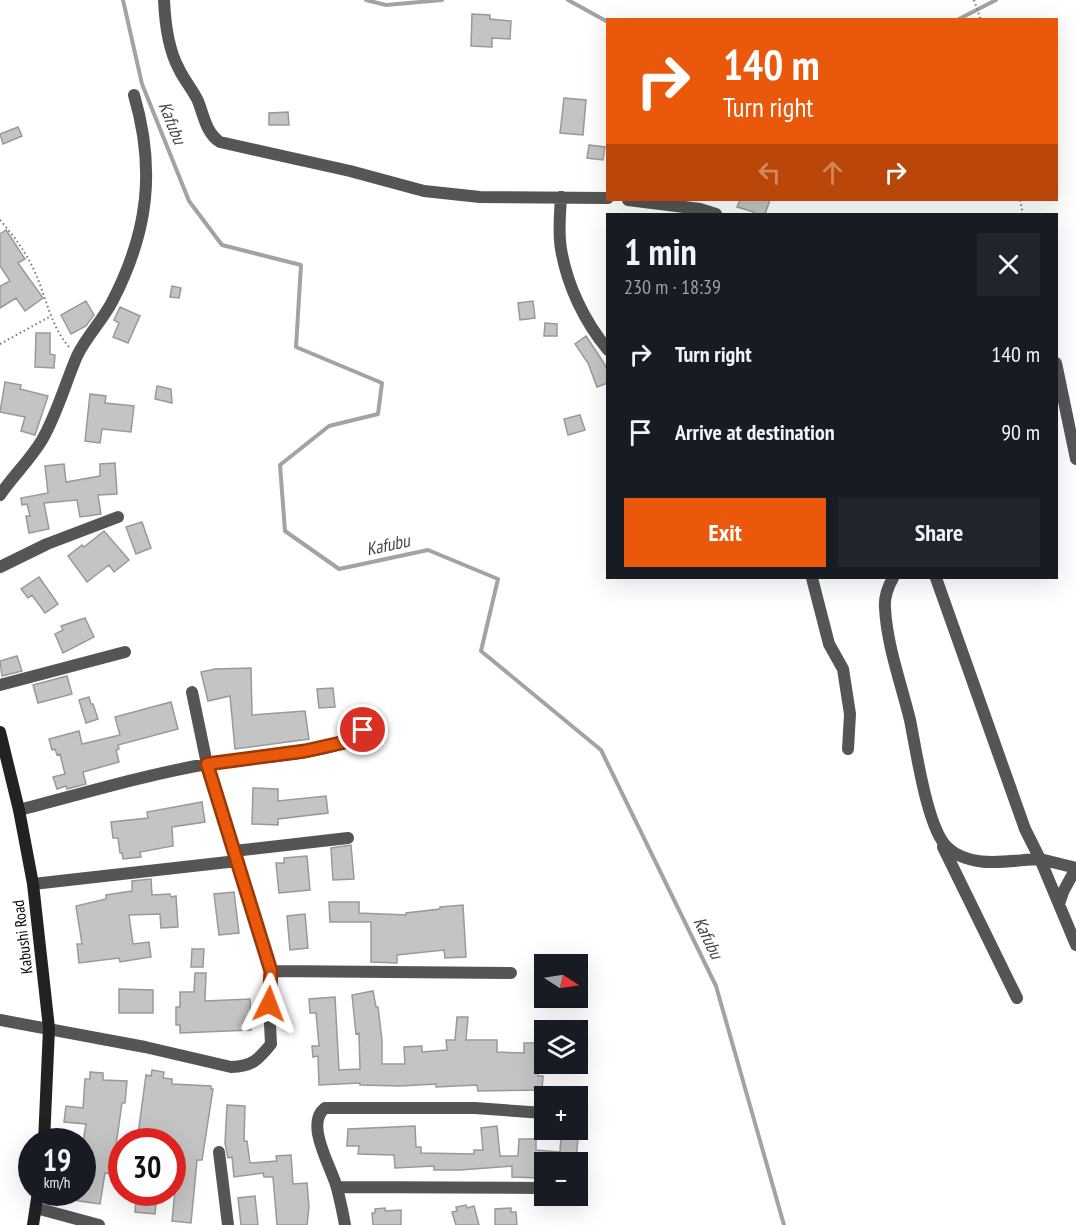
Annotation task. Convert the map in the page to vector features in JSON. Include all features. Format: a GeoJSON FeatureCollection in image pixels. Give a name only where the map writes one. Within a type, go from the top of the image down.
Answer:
{"type":"FeatureCollection","features":[{"type":"Feature","properties":{"kind":"main road","name":"Kabushi Road"},"geometry":{"type":"LineString","coordinates":[[0,732],[19,810],[33,884],[49,1028],[45,1128]]}},
{"type":"Feature","properties":{"kind":"main road"},"geometry":{"type":"LineString","coordinates":[[33,1225],[36,1208]]}},
{"type":"Feature","properties":{"kind":"street"},"geometry":{"type":"LineString","coordinates":[[164,0],[171,50],[177,67],[197,99],[213,138],[220,142],[424,190],[480,197],[606,198]]}},
{"type":"Feature","properties":{"kind":"street"},"geometry":{"type":"LineString","coordinates":[[0,495],[43,438],[67,386],[78,355],[110,305],[136,248],[144,213],[148,176],[141,118],[134,95]]}},
{"type":"Feature","properties":{"kind":"street"},"geometry":{"type":"LineString","coordinates":[[561,197],[560,231],[565,267],[581,309],[606,347]]}},
{"type":"Feature","properties":{"kind":"street"},"geometry":{"type":"LineString","coordinates":[[638,201],[687,206],[712,213]]}},
{"type":"Feature","properties":{"kind":"street"},"geometry":{"type":"LineString","coordinates":[[1058,372],[1076,457]]}},
{"type":"Feature","properties":{"kind":"street"},"geometry":{"type":"LineString","coordinates":[[0,567],[47,544],[118,517]]}},
{"type":"Feature","properties":{"kind":"street"},"geometry":{"type":"LineString","coordinates":[[812,579],[830,644],[843,669],[850,714],[848,749]]}},
{"type":"Feature","properties":{"kind":"street"},"geometry":{"type":"LineString","coordinates":[[893,579],[884,606],[926,798],[940,840],[1017,998]]}},
{"type":"Feature","properties":{"kind":"street"},"geometry":{"type":"LineString","coordinates":[[936,579],[1025,829],[1076,945]]}},
{"type":"Feature","properties":{"kind":"street"},"geometry":{"type":"LineString","coordinates":[[0,685],[125,652]]}},
{"type":"Feature","properties":{"kind":"street"},"geometry":{"type":"LineString","coordinates":[[0,1020],[145,1047],[217,1065],[243,1066],[258,1060],[271,1044],[269,1004],[271,971],[207,764],[192,692]]}},
{"type":"Feature","properties":{"kind":"street"},"geometry":{"type":"LineString","coordinates":[[19,810],[207,764],[305,751],[354,740],[363,730],[366,718]]}},
{"type":"Feature","properties":{"kind":"street"},"geometry":{"type":"LineString","coordinates":[[33,884],[348,838]]}},
{"type":"Feature","properties":{"kind":"street"},"geometry":{"type":"LineString","coordinates":[[940,840],[959,856],[979,862],[1040,859],[1076,868],[1059,904]]}},
{"type":"Feature","properties":{"kind":"street"},"geometry":{"type":"LineString","coordinates":[[271,971],[511,972]]}},
{"type":"Feature","properties":{"kind":"street"},"geometry":{"type":"LineString","coordinates":[[345,1225],[337,1187],[317,1133],[319,1113],[325,1108],[475,1108],[534,1112]]}},
{"type":"Feature","properties":{"kind":"street"},"geometry":{"type":"LineString","coordinates":[[219,1152],[228,1225]]}},
{"type":"Feature","properties":{"kind":"street"},"geometry":{"type":"LineString","coordinates":[[337,1187],[534,1188]]}},
{"type":"Feature","properties":{"kind":"street"},"geometry":{"type":"LineString","coordinates":[[36,1208],[99,1225]]}},
{"type":"Feature","properties":{"kind":"path"},"geometry":{"type":"LineString","coordinates":[[974,0],[980,18]]}},
{"type":"Feature","properties":{"kind":"path"},"geometry":{"type":"LineString","coordinates":[[0,220],[21,244],[51,316],[67,344],[78,355]]}},
{"type":"Feature","properties":{"kind":"path"},"geometry":{"type":"LineString","coordinates":[[0,344],[51,316]]}},
{"type":"Feature","properties":{"kind":"building"},"geometry":{"type":"Polygon","coordinates":[[[472,14],[490,15],[490,19],[511,21],[510,39],[492,38],[492,47],[471,46],[472,14]]]}},
{"type":"Feature","properties":{"kind":"building"},"geometry":{"type":"Polygon","coordinates":[[[564,98],[586,100],[583,135],[560,133],[564,98]]]}},
{"type":"Feature","properties":{"kind":"building"},"geometry":{"type":"Polygon","coordinates":[[[288,112],[289,125],[269,125],[269,113],[288,112]]]}},
{"type":"Feature","properties":{"kind":"building"},"geometry":{"type":"Polygon","coordinates":[[[18,127],[22,136],[3,144],[0,134],[18,127]]]}},
{"type":"Feature","properties":{"kind":"building"},"geometry":{"type":"Polygon","coordinates":[[[589,145],[605,147],[603,160],[587,158],[589,145]]]}},
{"type":"Feature","properties":{"kind":"building"},"geometry":{"type":"Polygon","coordinates":[[[740,201],[770,201],[765,213],[754,213],[737,207],[740,201]]]}},
{"type":"Feature","properties":{"kind":"building"},"geometry":{"type":"Polygon","coordinates":[[[6,230],[25,259],[18,263],[43,298],[25,311],[16,298],[0,308],[0,286],[10,281],[0,266],[0,234],[6,230]]]}},
{"type":"Feature","properties":{"kind":"building"},"geometry":{"type":"Polygon","coordinates":[[[172,286],[181,288],[179,298],[170,297],[172,286]]]}},
{"type":"Feature","properties":{"kind":"building"},"geometry":{"type":"Polygon","coordinates":[[[86,301],[94,315],[86,326],[71,334],[61,315],[86,301]]]}},
{"type":"Feature","properties":{"kind":"building"},"geometry":{"type":"Polygon","coordinates":[[[533,301],[535,318],[520,320],[518,303],[533,301]]]}},
{"type":"Feature","properties":{"kind":"building"},"geometry":{"type":"Polygon","coordinates":[[[120,307],[140,316],[128,343],[113,337],[119,323],[114,320],[120,307]]]}},
{"type":"Feature","properties":{"kind":"building"},"geometry":{"type":"Polygon","coordinates":[[[545,323],[557,324],[557,336],[544,336],[545,323]]]}},
{"type":"Feature","properties":{"kind":"building"},"geometry":{"type":"Polygon","coordinates":[[[36,333],[50,333],[50,354],[55,355],[54,368],[35,367],[36,333]]]}},
{"type":"Feature","properties":{"kind":"building"},"geometry":{"type":"Polygon","coordinates":[[[586,336],[606,368],[606,384],[597,387],[588,363],[575,344],[586,336]]]}},
{"type":"Feature","properties":{"kind":"building"},"geometry":{"type":"Polygon","coordinates":[[[5,382],[21,385],[20,389],[48,396],[35,435],[21,431],[25,417],[0,412],[5,382]]]}},
{"type":"Feature","properties":{"kind":"building"},"geometry":{"type":"Polygon","coordinates":[[[157,386],[171,389],[172,403],[155,399],[157,386]]]}},
{"type":"Feature","properties":{"kind":"building"},"geometry":{"type":"Polygon","coordinates":[[[90,394],[106,396],[105,403],[134,406],[131,432],[102,429],[100,443],[85,441],[90,394]]]}},
{"type":"Feature","properties":{"kind":"building"},"geometry":{"type":"Polygon","coordinates":[[[580,415],[585,430],[568,435],[564,419],[580,415]]]}},
{"type":"Feature","properties":{"kind":"building"},"geometry":{"type":"Polygon","coordinates":[[[115,463],[117,494],[98,495],[101,514],[80,517],[77,500],[44,503],[49,529],[29,533],[26,516],[30,516],[27,504],[22,505],[21,498],[48,493],[45,466],[64,464],[66,482],[100,476],[100,464],[115,463]]]}},
{"type":"Feature","properties":{"kind":"building"},"geometry":{"type":"Polygon","coordinates":[[[142,522],[151,548],[136,554],[126,527],[142,522]]]}},
{"type":"Feature","properties":{"kind":"building"},"geometry":{"type":"Polygon","coordinates":[[[104,531],[129,560],[114,572],[109,565],[87,582],[68,556],[104,531]]]}},
{"type":"Feature","properties":{"kind":"building"},"geometry":{"type":"Polygon","coordinates":[[[39,577],[58,604],[45,613],[32,595],[28,598],[21,589],[39,577]]]}},
{"type":"Feature","properties":{"kind":"building"},"geometry":{"type":"Polygon","coordinates":[[[85,618],[94,637],[63,653],[55,634],[63,630],[61,626],[85,618]]]}},
{"type":"Feature","properties":{"kind":"building"},"geometry":{"type":"Polygon","coordinates":[[[17,656],[22,671],[2,676],[0,661],[17,656]]]}},
{"type":"Feature","properties":{"kind":"building"},"geometry":{"type":"Polygon","coordinates":[[[251,668],[252,715],[305,711],[309,739],[235,749],[230,696],[208,701],[201,672],[215,669],[251,668]]]}},
{"type":"Feature","properties":{"kind":"building"},"geometry":{"type":"Polygon","coordinates":[[[67,676],[72,694],[38,703],[33,685],[67,676]]]}},
{"type":"Feature","properties":{"kind":"building"},"geometry":{"type":"Polygon","coordinates":[[[333,688],[335,707],[319,708],[317,689],[333,688]]]}},
{"type":"Feature","properties":{"kind":"building"},"geometry":{"type":"Polygon","coordinates":[[[89,697],[98,719],[86,723],[79,700],[89,697]]]}},
{"type":"Feature","properties":{"kind":"building"},"geometry":{"type":"Polygon","coordinates":[[[171,702],[178,729],[118,745],[119,749],[116,750],[119,762],[83,772],[86,784],[57,789],[53,777],[65,774],[60,754],[57,755],[55,749],[52,750],[49,739],[79,731],[82,744],[120,735],[115,717],[171,702]]]}},
{"type":"Feature","properties":{"kind":"building"},"geometry":{"type":"Polygon","coordinates":[[[253,788],[278,789],[278,801],[326,796],[328,813],[278,819],[278,825],[252,824],[253,788]]]}},
{"type":"Feature","properties":{"kind":"building"},"geometry":{"type":"Polygon","coordinates":[[[202,802],[205,822],[172,827],[173,846],[140,852],[141,857],[123,859],[118,838],[113,838],[111,822],[148,818],[147,812],[202,802]]]}},
{"type":"Feature","properties":{"kind":"building"},"geometry":{"type":"Polygon","coordinates":[[[351,845],[354,879],[333,880],[331,848],[351,845]]]}},
{"type":"Feature","properties":{"kind":"building"},"geometry":{"type":"Polygon","coordinates":[[[307,856],[310,890],[279,893],[276,863],[284,863],[284,858],[307,856]]]}},
{"type":"Feature","properties":{"kind":"building"},"geometry":{"type":"Polygon","coordinates":[[[151,879],[152,895],[176,896],[178,927],[161,928],[160,914],[129,915],[133,944],[149,942],[151,957],[120,962],[119,958],[79,963],[77,944],[82,944],[76,906],[106,899],[106,895],[132,891],[132,881],[151,879]]]}},
{"type":"Feature","properties":{"kind":"building"},"geometry":{"type":"Polygon","coordinates":[[[234,892],[239,933],[219,935],[214,894],[234,892]]]}},
{"type":"Feature","properties":{"kind":"building"},"geometry":{"type":"Polygon","coordinates":[[[329,902],[359,902],[359,913],[406,915],[406,913],[440,909],[440,907],[463,905],[466,957],[445,958],[444,950],[397,955],[397,963],[371,962],[371,922],[330,922],[329,902]]]}},
{"type":"Feature","properties":{"kind":"building"},"geometry":{"type":"Polygon","coordinates":[[[305,914],[308,948],[290,950],[287,916],[305,914]]]}},
{"type":"Feature","properties":{"kind":"building"},"geometry":{"type":"Polygon","coordinates":[[[192,949],[204,949],[203,967],[191,967],[192,949]]]}},
{"type":"Feature","properties":{"kind":"building"},"geometry":{"type":"Polygon","coordinates":[[[195,973],[206,973],[205,1001],[250,999],[251,1030],[180,1033],[180,1025],[176,1025],[176,1007],[180,1007],[180,992],[194,992],[195,973]]]}},
{"type":"Feature","properties":{"kind":"building"},"geometry":{"type":"Polygon","coordinates":[[[119,989],[153,990],[153,1013],[119,1013],[119,989]]]}},
{"type":"Feature","properties":{"kind":"building"},"geometry":{"type":"Polygon","coordinates":[[[373,991],[376,1007],[378,1007],[382,1064],[405,1064],[404,1047],[422,1046],[422,1052],[447,1050],[446,1040],[455,1040],[457,1017],[468,1017],[466,1040],[497,1040],[497,1052],[524,1053],[524,1043],[534,1043],[534,1074],[543,1076],[542,1086],[534,1086],[534,1090],[478,1091],[477,1085],[436,1087],[436,1084],[400,1086],[360,1085],[360,1083],[319,1085],[318,1056],[313,1057],[312,1046],[319,1046],[316,1013],[310,1013],[309,999],[335,997],[339,1070],[360,1069],[359,1033],[356,1034],[352,995],[373,991]]]}},
{"type":"Feature","properties":{"kind":"building"},"geometry":{"type":"Polygon","coordinates":[[[152,1070],[164,1072],[163,1078],[172,1079],[172,1084],[211,1086],[213,1089],[202,1160],[197,1160],[191,1223],[172,1221],[174,1206],[186,1206],[186,1128],[139,1128],[146,1075],[151,1076],[152,1070]]]}},
{"type":"Feature","properties":{"kind":"building"},"geometry":{"type":"Polygon","coordinates":[[[90,1072],[103,1073],[103,1080],[127,1081],[125,1103],[122,1103],[118,1128],[108,1128],[108,1173],[105,1173],[100,1204],[96,1203],[96,1128],[85,1128],[86,1124],[64,1122],[66,1106],[83,1108],[85,1079],[90,1079],[90,1072]]]}},
{"type":"Feature","properties":{"kind":"building"},"geometry":{"type":"Polygon","coordinates":[[[227,1105],[245,1106],[244,1141],[247,1141],[250,1163],[277,1161],[276,1156],[291,1155],[293,1184],[307,1183],[309,1207],[307,1225],[277,1225],[273,1177],[264,1177],[263,1173],[234,1177],[232,1157],[228,1158],[225,1143],[227,1105]]]}},
{"type":"Feature","properties":{"kind":"building"},"geometry":{"type":"Polygon","coordinates":[[[415,1126],[416,1147],[421,1147],[421,1153],[474,1154],[474,1150],[483,1150],[481,1128],[497,1126],[500,1156],[518,1156],[519,1139],[536,1140],[536,1150],[560,1152],[534,1152],[534,1178],[512,1177],[512,1166],[460,1170],[434,1170],[434,1166],[395,1168],[394,1155],[358,1154],[359,1146],[347,1146],[348,1129],[415,1126]]]}},
{"type":"Feature","properties":{"kind":"building"},"geometry":{"type":"Polygon","coordinates":[[[561,1140],[578,1140],[577,1152],[560,1152],[561,1140]]]}},
{"type":"Feature","properties":{"kind":"building"},"geometry":{"type":"Polygon","coordinates":[[[255,1196],[258,1225],[241,1225],[238,1198],[255,1196]]]}},
{"type":"Feature","properties":{"kind":"building"},"geometry":{"type":"Polygon","coordinates":[[[466,1205],[467,1208],[474,1206],[479,1225],[456,1225],[452,1212],[457,1211],[456,1207],[466,1205]]]}},
{"type":"Feature","properties":{"kind":"building"},"geometry":{"type":"Polygon","coordinates":[[[136,1206],[156,1206],[155,1214],[135,1212],[136,1206]]]}},
{"type":"Feature","properties":{"kind":"building"},"geometry":{"type":"Polygon","coordinates":[[[385,1208],[385,1211],[401,1210],[401,1225],[373,1225],[372,1213],[375,1213],[375,1209],[385,1208]]]}},
{"type":"Feature","properties":{"kind":"building"},"geometry":{"type":"Polygon","coordinates":[[[511,1208],[511,1212],[516,1212],[517,1225],[495,1225],[495,1209],[511,1208]]]}},
{"type":"Feature","properties":{"kind":"waterway","name":"Kafubu"},"geometry":{"type":"LineString","coordinates":[[123,0],[142,84],[189,201],[222,245],[301,265],[296,347],[382,383],[378,414],[329,426],[280,465],[285,531],[339,569],[428,550],[498,579],[481,651],[601,750],[716,986],[784,1225]]}},
{"type":"Feature","properties":{"kind":"waterway"},"geometry":{"type":"LineString","coordinates":[[366,0],[386,5],[442,0]]}},
{"type":"Feature","properties":{"kind":"waterway"},"geometry":{"type":"LineString","coordinates":[[568,0],[606,21]]}},
{"type":"Feature","properties":{"kind":"waterway"},"geometry":{"type":"LineString","coordinates":[[961,18],[996,0]]}},
{"type":"Feature","properties":{"kind":"route"},"geometry":{"type":"LineString","coordinates":[[269,1004],[271,971],[207,764],[305,751],[354,740],[363,730]]}}]}
